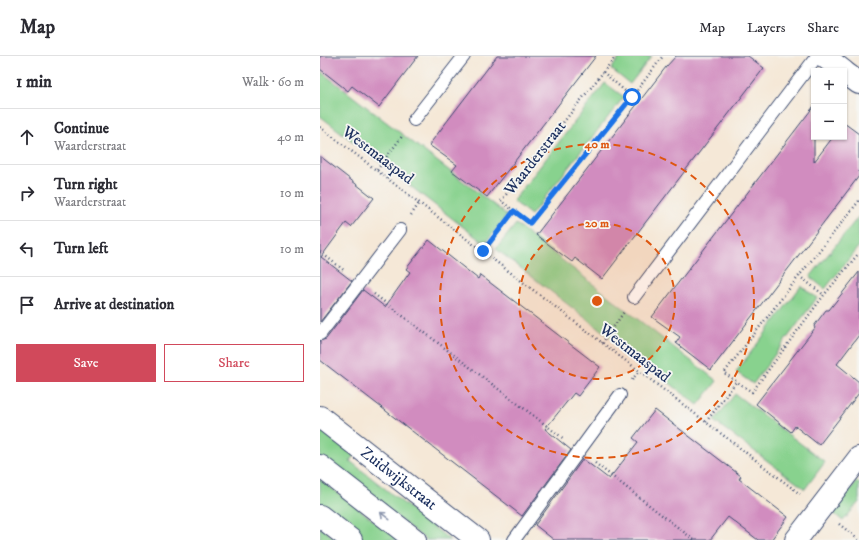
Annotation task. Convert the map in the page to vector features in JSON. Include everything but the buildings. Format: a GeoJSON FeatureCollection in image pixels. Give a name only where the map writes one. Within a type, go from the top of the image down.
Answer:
{"type":"FeatureCollection","features":[{"type":"Feature","properties":{"kind":"street"},"geometry":{"type":"LineString","coordinates":[[824,56],[840,68]]}},
{"type":"Feature","properties":{"kind":"street"},"geometry":{"type":"LineString","coordinates":[[847,73],[859,83]]}},
{"type":"Feature","properties":{"kind":"street","name":"Zuidwijkstraat"},"geometry":{"type":"LineString","coordinates":[[320,418],[478,540]]}},
{"type":"Feature","properties":{"kind":"street"},"geometry":{"type":"LineString","coordinates":[[796,540],[859,458]]}},
{"type":"Feature","properties":{"kind":"street"},"geometry":{"type":"LineString","coordinates":[[320,466],[415,540]]}},
{"type":"Feature","properties":{"kind":"street"},"geometry":{"type":"LineString","coordinates":[[320,516],[351,540]]}},
{"type":"Feature","properties":{"kind":"lane"},"geometry":{"type":"LineString","coordinates":[[414,120],[464,56]]}},
{"type":"Feature","properties":{"kind":"lane"},"geometry":{"type":"LineString","coordinates":[[634,297],[817,56]]}},
{"type":"Feature","properties":{"kind":"lane"},"geometry":{"type":"LineString","coordinates":[[320,334],[400,230]]}},
{"type":"Feature","properties":{"kind":"lane"},"geometry":{"type":"LineString","coordinates":[[514,540],[620,395]]}},
{"type":"Feature","properties":{"kind":"path","name":"Waarderstraat"},"geometry":{"type":"LineString","coordinates":[[616,56],[501,202],[530,223],[632,97],[663,56]]}},
{"type":"Feature","properties":{"kind":"path"},"geometry":{"type":"LineString","coordinates":[[603,72],[632,97]]}},
{"type":"Feature","properties":{"kind":"path"},"geometry":{"type":"LineString","coordinates":[[377,170],[414,120]]}},
{"type":"Feature","properties":{"kind":"path","name":"Westmaaspad"},"geometry":{"type":"LineString","coordinates":[[320,127],[859,540]]}},
{"type":"Feature","properties":{"kind":"path"},"geometry":{"type":"LineString","coordinates":[[859,201],[798,276],[724,373],[752,392],[824,295],[859,253]]}},
{"type":"Feature","properties":{"kind":"path"},"geometry":{"type":"LineString","coordinates":[[483,251],[514,211]]}},
{"type":"Feature","properties":{"kind":"path"},"geometry":{"type":"LineString","coordinates":[[320,252],[694,540]]}},
{"type":"Feature","properties":{"kind":"path"},"geometry":{"type":"LineString","coordinates":[[798,276],[824,295]]}},
{"type":"Feature","properties":{"kind":"path"},"geometry":{"type":"LineString","coordinates":[[602,343],[634,297]]}},
{"type":"Feature","properties":{"kind":"path"},"geometry":{"type":"LineString","coordinates":[[706,422],[736,382]]}},
{"type":"Feature","properties":{"kind":"green space"},"geometry":{"type":"Polygon","coordinates":[[[621,56],[652,56],[630,84],[611,69],[621,56]]]}},
{"type":"Feature","properties":{"kind":"green space"},"geometry":{"type":"Polygon","coordinates":[[[320,71],[507,215],[485,244],[320,116],[320,71]]]}},
{"type":"Feature","properties":{"kind":"green space"},"geometry":{"type":"Polygon","coordinates":[[[605,83],[624,97],[531,215],[513,201],[605,83]]]}},
{"type":"Feature","properties":{"kind":"green space"},"geometry":{"type":"Polygon","coordinates":[[[859,216],[859,246],[825,289],[810,277],[859,216]]]}},
{"type":"Feature","properties":{"kind":"green space"},"geometry":{"type":"Polygon","coordinates":[[[516,224],[717,381],[698,405],[496,249],[516,224]]]}},
{"type":"Feature","properties":{"kind":"green space"},"geometry":{"type":"Polygon","coordinates":[[[801,286],[817,298],[753,384],[736,372],[801,286]]]}},
{"type":"Feature","properties":{"kind":"green space"},"geometry":{"type":"Polygon","coordinates":[[[735,394],[825,462],[805,489],[714,421],[735,394]]]}},
{"type":"Feature","properties":{"kind":"green space"},"geometry":{"type":"Polygon","coordinates":[[[320,429],[354,455],[350,461],[450,540],[426,540],[320,458],[320,429]]]}},
{"type":"Feature","properties":{"kind":"green space"},"geometry":{"type":"Polygon","coordinates":[[[320,479],[399,540],[364,540],[320,506],[320,479]]]}},
{"type":"Feature","properties":{"kind":"green space"},"geometry":{"type":"Polygon","coordinates":[[[857,481],[859,483],[859,502],[843,521],[832,512],[857,481]]]}},
{"type":"Feature","properties":{"kind":"green space"},"geometry":{"type":"Polygon","coordinates":[[[320,527],[337,540],[320,540],[320,527]]]}},
{"type":"Feature","properties":{"kind":"route"},"geometry":{"type":"LineString","coordinates":[[483,251],[514,211],[530,223],[632,97]]}}]}
